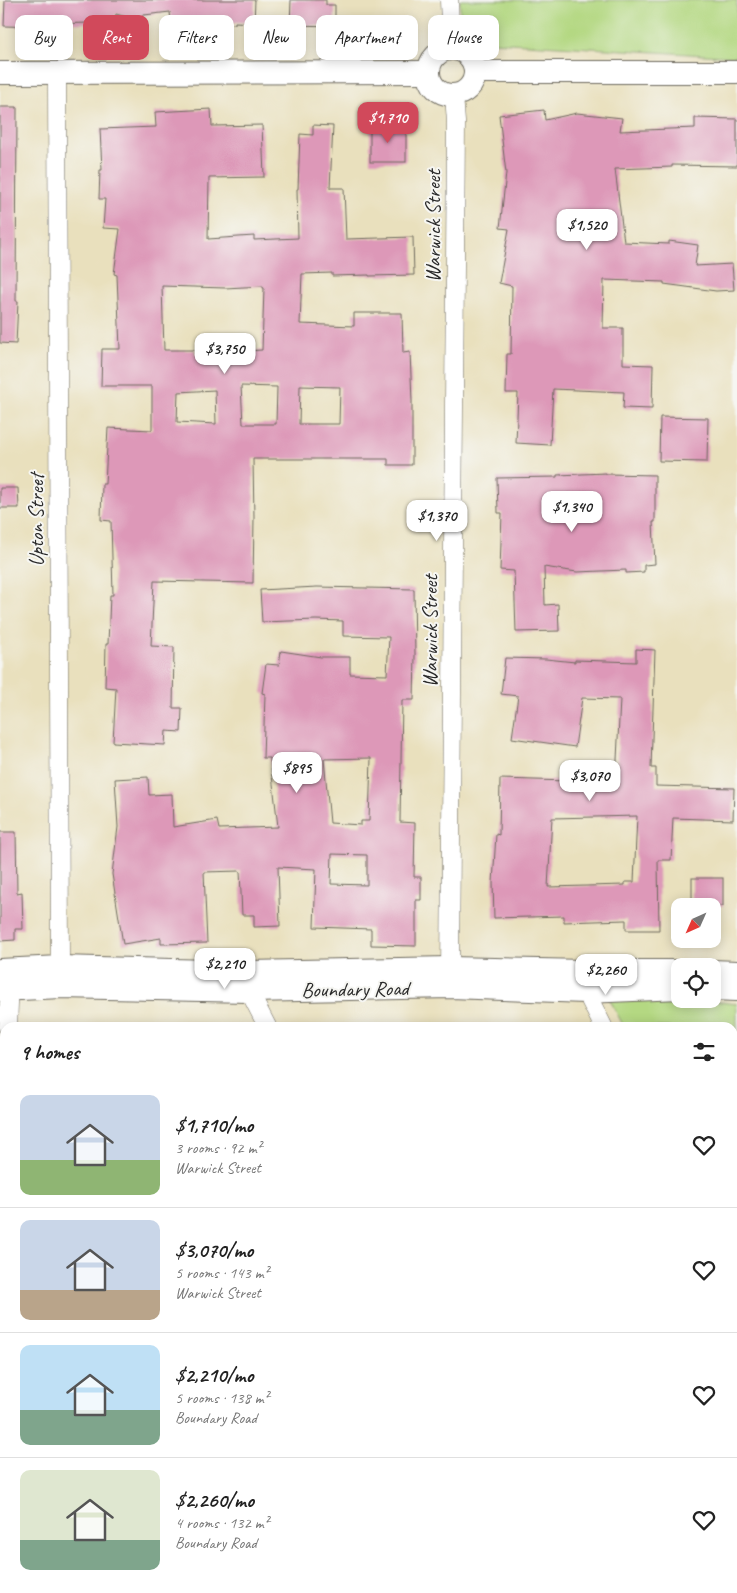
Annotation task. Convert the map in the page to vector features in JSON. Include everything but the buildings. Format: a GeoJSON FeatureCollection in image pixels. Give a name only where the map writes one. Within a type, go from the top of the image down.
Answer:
{"type":"FeatureCollection","features":[{"type":"Feature","properties":{"kind":"street"},"geometry":{"type":"LineString","coordinates":[[449,0],[450,15]]}},
{"type":"Feature","properties":{"kind":"street"},"geometry":{"type":"LineString","coordinates":[[432,60],[429,66],[431,81],[435,88],[448,95],[463,92],[473,82],[475,72],[472,60]]}},
{"type":"Feature","properties":{"kind":"street"},"geometry":{"type":"LineString","coordinates":[[0,73],[429,72]]}},
{"type":"Feature","properties":{"kind":"street"},"geometry":{"type":"LineString","coordinates":[[475,72],[737,72]]}},
{"type":"Feature","properties":{"kind":"street","name":"Upton Street"},"geometry":{"type":"LineString","coordinates":[[57,73],[60,967]]}},
{"type":"Feature","properties":{"kind":"street","name":"Warwick Street"},"geometry":{"type":"LineString","coordinates":[[450,978],[456,122],[454,95]]}},
{"type":"Feature","properties":{"kind":"street","name":"Boundary Road"},"geometry":{"type":"LineString","coordinates":[[5,980],[60,967],[248,981]]}},
{"type":"Feature","properties":{"kind":"street"},"geometry":{"type":"LineString","coordinates":[[721,971],[737,972]]}},
{"type":"Feature","properties":{"kind":"street","name":"Boundary Road"},"geometry":{"type":"LineString","coordinates":[[586,982],[671,972]]}},
{"type":"Feature","properties":{"kind":"street","name":"Boundary Road"},"geometry":{"type":"LineString","coordinates":[[5,980],[61,987],[248,981],[450,978],[586,982],[671,987]]}},
{"type":"Feature","properties":{"kind":"street"},"geometry":{"type":"LineString","coordinates":[[5,980],[8,1022]]}},
{"type":"Feature","properties":{"kind":"street"},"geometry":{"type":"LineString","coordinates":[[248,981],[265,1022]]}},
{"type":"Feature","properties":{"kind":"street"},"geometry":{"type":"LineString","coordinates":[[586,982],[602,1022]]}},
{"type":"Feature","properties":{"kind":"street"},"geometry":{"type":"LineString","coordinates":[[721,989],[737,990]]}},
{"type":"Feature","properties":{"kind":"green space"},"geometry":{"type":"Polygon","coordinates":[[[460,0],[737,0],[737,57],[499,42],[499,15],[463,15],[460,12],[460,0]]]}},
{"type":"Feature","properties":{"kind":"green space"},"geometry":{"type":"Polygon","coordinates":[[[609,998],[671,999],[671,1008],[721,1008],[721,1002],[737,1004],[737,1022],[621,1022],[609,998]]]}}]}
